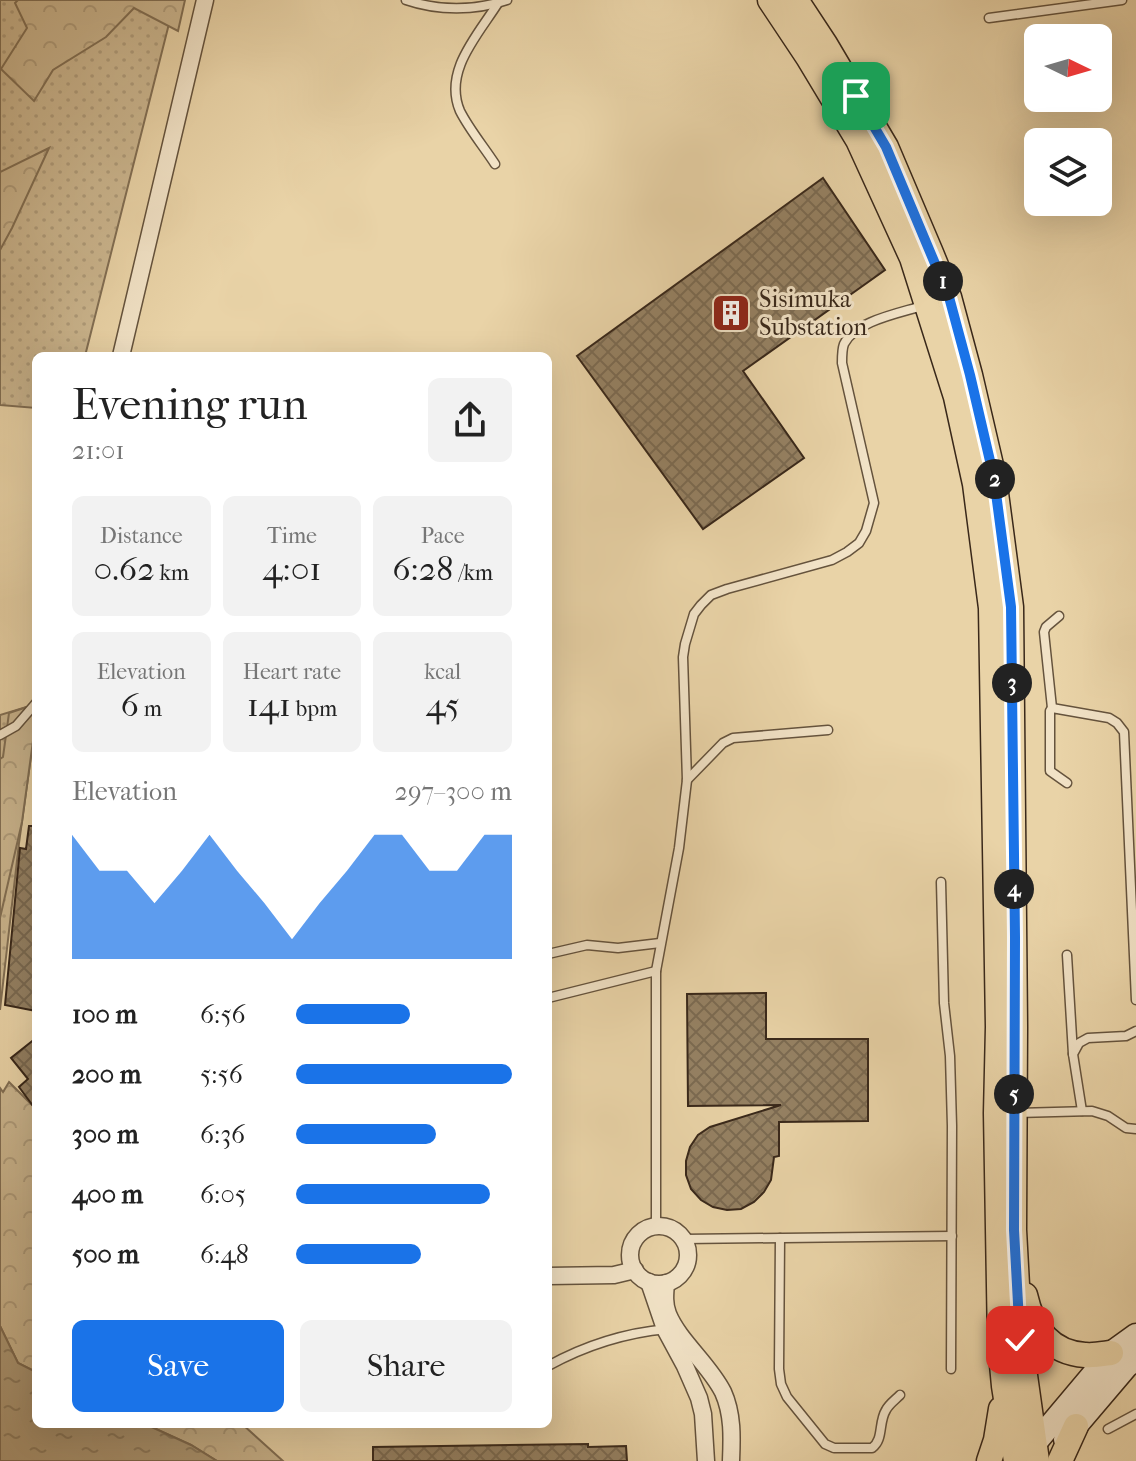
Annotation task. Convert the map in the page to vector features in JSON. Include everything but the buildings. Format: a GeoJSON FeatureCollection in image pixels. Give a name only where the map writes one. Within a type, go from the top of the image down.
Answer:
{"type":"FeatureCollection","features":[{"type":"Feature","properties":{"kind":"main road"},"geometry":{"type":"LineString","coordinates":[[770,0],[858,140],[912,258],[938,301]]}},
{"type":"Feature","properties":{"kind":"main road"},"geometry":{"type":"LineString","coordinates":[[796,0],[886,147],[938,301],[970,375],[985,481],[1011,607],[1004,847],[1005,1113],[1000,1343],[1004,1386],[996,1440],[989,1461]]}},
{"type":"Feature","properties":{"kind":"main road"},"geometry":{"type":"LineString","coordinates":[[1005,1113],[1031,1457]]}},
{"type":"Feature","properties":{"kind":"main road"},"geometry":{"type":"LineString","coordinates":[[1014,1230],[1029,1312],[1041,1334],[1073,1352],[1085,1355],[1111,1353]]}},
{"type":"Feature","properties":{"kind":"main road"},"geometry":{"type":"LineString","coordinates":[[1031,1457],[1111,1353],[1136,1335]]}},
{"type":"Feature","properties":{"kind":"main road"},"geometry":{"type":"LineString","coordinates":[[1031,1457],[1076,1426],[1136,1359]]}},
{"type":"Feature","properties":{"kind":"main road"},"geometry":{"type":"LineString","coordinates":[[1004,1386],[1031,1457]]}},
{"type":"Feature","properties":{"kind":"main road"},"geometry":{"type":"LineString","coordinates":[[1060,1461],[1076,1426]]}},
{"type":"Feature","properties":{"kind":"street"},"geometry":{"type":"LineString","coordinates":[[122,352],[205,0]]}},
{"type":"Feature","properties":{"kind":"street"},"geometry":{"type":"LineString","coordinates":[[656,1226],[671,1229],[684,1239],[688,1257],[682,1273],[666,1283],[657,1284],[641,1277],[631,1262],[633,1243],[647,1229],[656,1226]]}},
{"type":"Feature","properties":{"kind":"street"},"geometry":{"type":"LineString","coordinates":[[552,1276],[614,1275],[635,1270]]}},
{"type":"Feature","properties":{"kind":"street"},"geometry":{"type":"LineString","coordinates":[[649,1282],[699,1398],[706,1461]]}},
{"type":"Feature","properties":{"kind":"street"},"geometry":{"type":"LineString","coordinates":[[666,1283],[665,1303],[670,1328],[702,1360],[722,1390],[729,1409],[731,1461]]}},
{"type":"Feature","properties":{"kind":"lane"},"geometry":{"type":"LineString","coordinates":[[406,0],[453,8],[503,2]]}},
{"type":"Feature","properties":{"kind":"lane"},"geometry":{"type":"LineString","coordinates":[[989,18],[1122,0]]}},
{"type":"Feature","properties":{"kind":"lane"},"geometry":{"type":"LineString","coordinates":[[495,164],[461,113],[455,93],[457,73],[464,54],[503,2]]}},
{"type":"Feature","properties":{"kind":"lane"},"geometry":{"type":"LineString","coordinates":[[656,1226],[656,971],[679,848],[687,780],[683,657],[694,614],[711,595],[832,560],[859,543],[874,503],[842,363],[843,345],[853,332],[867,323],[938,301]]}},
{"type":"Feature","properties":{"kind":"lane"},"geometry":{"type":"LineString","coordinates":[[1059,616],[1044,632],[1052,708],[1050,771],[1067,783]]}},
{"type":"Feature","properties":{"kind":"lane"},"geometry":{"type":"LineString","coordinates":[[0,735],[16,726],[32,708]]}},
{"type":"Feature","properties":{"kind":"lane"},"geometry":{"type":"LineString","coordinates":[[1052,708],[1109,718],[1124,732],[1136,1000]]}},
{"type":"Feature","properties":{"kind":"lane"},"geometry":{"type":"LineString","coordinates":[[687,780],[723,743],[733,738],[828,730]]}},
{"type":"Feature","properties":{"kind":"lane"},"geometry":{"type":"LineString","coordinates":[[941,882],[944,1003],[950,1056],[951,1369]]}},
{"type":"Feature","properties":{"kind":"lane"},"geometry":{"type":"LineString","coordinates":[[552,953],[587,945],[618,948],[660,943]]}},
{"type":"Feature","properties":{"kind":"lane"},"geometry":{"type":"LineString","coordinates":[[1067,955],[1073,1054],[1082,1111]]}},
{"type":"Feature","properties":{"kind":"lane"},"geometry":{"type":"LineString","coordinates":[[552,997],[656,971]]}},
{"type":"Feature","properties":{"kind":"lane"},"geometry":{"type":"LineString","coordinates":[[1073,1054],[1079,1043],[1088,1038],[1126,1036],[1136,1031]]}},
{"type":"Feature","properties":{"kind":"lane"},"geometry":{"type":"LineString","coordinates":[[1005,1113],[1092,1111],[1108,1116],[1126,1128],[1136,1129]]}},
{"type":"Feature","properties":{"kind":"lane"},"geometry":{"type":"LineString","coordinates":[[684,1239],[952,1236]]}},
{"type":"Feature","properties":{"kind":"lane"},"geometry":{"type":"LineString","coordinates":[[780,1238],[779,1369],[787,1397],[829,1446],[872,1448],[878,1443],[886,1409],[900,1395]]}},
{"type":"Feature","properties":{"kind":"lane"},"geometry":{"type":"LineString","coordinates":[[552,1364],[584,1347],[617,1337],[670,1328]]}},
{"type":"Feature","properties":{"kind":"lane"},"geometry":{"type":"LineString","coordinates":[[1108,1429],[1136,1414]]}},
{"type":"Feature","properties":{"kind":"green space"},"geometry":{"type":"Polygon","coordinates":[[[0,0],[175,0],[86,352],[32,352],[32,408],[0,405],[0,0]]]}},
{"type":"Feature","properties":{"kind":"green space"},"geometry":{"type":"Polygon","coordinates":[[[18,0],[185,0],[178,31],[134,8],[106,37],[53,70],[34,101],[1,69],[27,28],[15,3],[18,0]]]}},
{"type":"Feature","properties":{"kind":"green space"},"geometry":{"type":"Polygon","coordinates":[[[49,148],[12,228],[0,250],[0,172],[49,148]]]}},
{"type":"Feature","properties":{"kind":"green space"},"geometry":{"type":"Polygon","coordinates":[[[32,705],[32,749],[0,1010],[0,715],[32,705]]]}},
{"type":"Feature","properties":{"kind":"green space"},"geometry":{"type":"Polygon","coordinates":[[[32,705],[32,748],[22,822],[0,918],[0,759],[3,757],[9,713],[32,705]]]}},
{"type":"Feature","properties":{"kind":"green space"},"geometry":{"type":"Polygon","coordinates":[[[9,1082],[32,1105],[32,1370],[18,1363],[0,1326],[0,1088],[3,1092],[9,1082]]]}},
{"type":"Feature","properties":{"kind":"green space"},"geometry":{"type":"Polygon","coordinates":[[[154,1428],[246,1428],[283,1461],[217,1461],[154,1428]]]}},
{"type":"Feature","properties":{"kind":"water"},"geometry":{"type":"Polygon","coordinates":[[[0,1326],[18,1363],[32,1370],[32,1428],[154,1428],[217,1461],[0,1461],[0,1326]]]}},
{"type":"Feature","properties":{"kind":"place","name":"Sisimuka Substation"},"geometry":{"type":"Point","coordinates":[731,313]}},
{"type":"Feature","properties":{"kind":"route"},"geometry":{"type":"LineString","coordinates":[[856,96],[886,147],[949,297],[994,478],[1011,607],[1015,937],[1014,1230],[1020,1340]]}}]}
